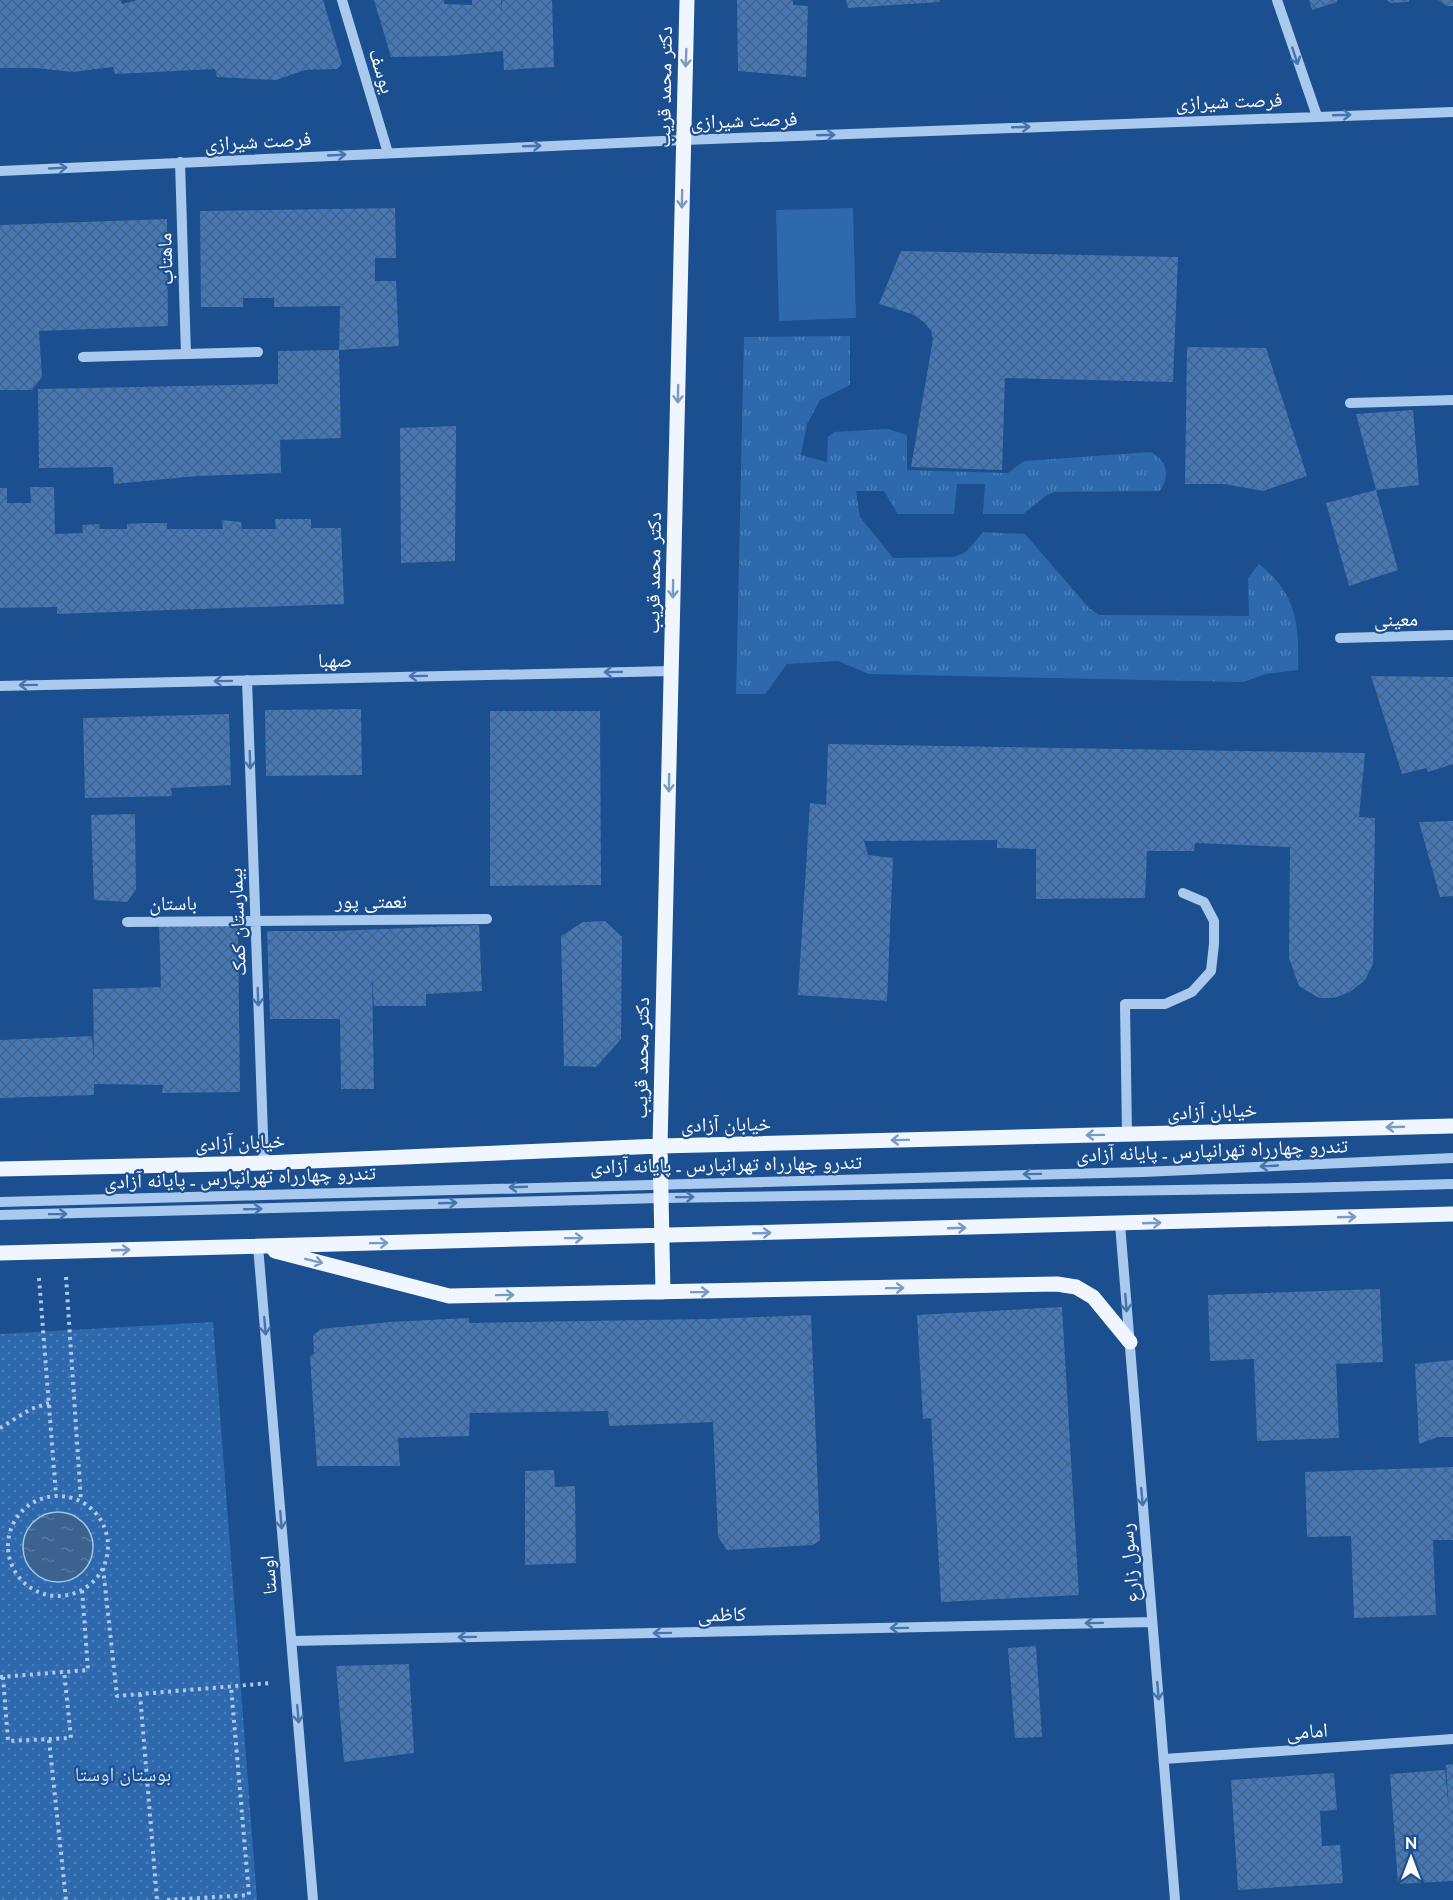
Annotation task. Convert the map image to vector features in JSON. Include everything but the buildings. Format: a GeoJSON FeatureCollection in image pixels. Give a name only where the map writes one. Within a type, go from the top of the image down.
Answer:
{"type":"FeatureCollection","features":[{"type":"Feature","properties":{"kind":"main road","name":"دکتر محمد قریب"},"geometry":{"type":"LineString","coordinates":[[663,1292],[660,1146],[687,0]]}},
{"type":"Feature","properties":{"kind":"main road","name":"خیابان آزادی"},"geometry":{"type":"LineString","coordinates":[[0,1169],[264,1162],[660,1146],[1453,1126]]}},
{"type":"Feature","properties":{"kind":"main road"},"geometry":{"type":"LineString","coordinates":[[0,1253],[1453,1214]]}},
{"type":"Feature","properties":{"kind":"main road"},"geometry":{"type":"LineString","coordinates":[[258,1246],[449,1296],[1057,1284],[1076,1287],[1093,1297],[1130,1342]]}},
{"type":"Feature","properties":{"kind":"street","name":"یوسف"},"geometry":{"type":"LineString","coordinates":[[342,0],[388,153]]}},
{"type":"Feature","properties":{"kind":"street"},"geometry":{"type":"LineString","coordinates":[[1277,0],[1317,116]]}},
{"type":"Feature","properties":{"kind":"street","name":"فرصت شیرازی"},"geometry":{"type":"LineString","coordinates":[[0,171],[684,140],[1453,112]]}},
{"type":"Feature","properties":{"kind":"street","name":"ماهتاب"},"geometry":{"type":"LineString","coordinates":[[180,162],[186,354]]}},
{"type":"Feature","properties":{"kind":"street"},"geometry":{"type":"LineString","coordinates":[[83,357],[258,352]]}},
{"type":"Feature","properties":{"kind":"street"},"geometry":{"type":"LineString","coordinates":[[1350,403],[1453,400]]}},
{"type":"Feature","properties":{"kind":"street","name":"معینی"},"geometry":{"type":"LineString","coordinates":[[1340,638],[1453,635]]}},
{"type":"Feature","properties":{"kind":"street","name":"صهبا"},"geometry":{"type":"LineString","coordinates":[[0,686],[671,671]]}},
{"type":"Feature","properties":{"kind":"street","name":"بیمارستان کمک"},"geometry":{"type":"LineString","coordinates":[[247,680],[264,1162]]}},
{"type":"Feature","properties":{"kind":"street"},"geometry":{"type":"LineString","coordinates":[[1127,1134],[1125,1004],[1165,1004],[1192,992],[1211,971],[1214,921],[1204,902],[1183,893]]}},
{"type":"Feature","properties":{"kind":"street","name":"نعمتی پور"},"geometry":{"type":"LineString","coordinates":[[255,920],[487,919]]}},
{"type":"Feature","properties":{"kind":"street","name":"باستان"},"geometry":{"type":"LineString","coordinates":[[127,922],[255,920]]}},
{"type":"Feature","properties":{"kind":"street","name":"تندرو چهارراه تهرانپارس ـ پایانه آزادی"},"geometry":{"type":"LineString","coordinates":[[0,1202],[661,1190],[1453,1158]]}},
{"type":"Feature","properties":{"kind":"street"},"geometry":{"type":"LineString","coordinates":[[0,1215],[661,1190],[1285,1188],[1453,1184]]}},
{"type":"Feature","properties":{"kind":"street","name":"رسول زارع"},"geometry":{"type":"LineString","coordinates":[[1120,1224],[1175,1900]]}},
{"type":"Feature","properties":{"kind":"street","name":"اوستا"},"geometry":{"type":"LineString","coordinates":[[258,1246],[313,1900]]}},
{"type":"Feature","properties":{"kind":"street","name":"کاظمی"},"geometry":{"type":"LineString","coordinates":[[292,1641],[1152,1622]]}},
{"type":"Feature","properties":{"kind":"street","name":"امامی"},"geometry":{"type":"LineString","coordinates":[[1164,1760],[1453,1739]]}},
{"type":"Feature","properties":{"kind":"path"},"geometry":{"type":"LineString","coordinates":[[37,1252],[56,1495]]}},
{"type":"Feature","properties":{"kind":"path"},"geometry":{"type":"LineString","coordinates":[[64,1252],[81,1501]]}},
{"type":"Feature","properties":{"kind":"path"},"geometry":{"type":"LineString","coordinates":[[0,1428],[31,1409],[49,1403]]}},
{"type":"Feature","properties":{"kind":"path"},"geometry":{"type":"LineString","coordinates":[[56,1495],[69,1496],[81,1501],[95,1511],[104,1525],[109,1542],[107,1558],[100,1574],[73,1594],[55,1596],[39,1592],[24,1583],[14,1570],[8,1554],[8,1537],[14,1520],[25,1508],[40,1499],[56,1495]]}},
{"type":"Feature","properties":{"kind":"path"},"geometry":{"type":"LineString","coordinates":[[103,1567],[117,1696],[295,1680]]}},
{"type":"Feature","properties":{"kind":"path"},"geometry":{"type":"LineString","coordinates":[[64,1671],[71,1738],[8,1741],[2,1677],[64,1671],[88,1670],[82,1589]]}},
{"type":"Feature","properties":{"kind":"path"},"geometry":{"type":"LineString","coordinates":[[167,1900],[249,1895],[231,1686]]}},
{"type":"Feature","properties":{"kind":"path"},"geometry":{"type":"LineString","coordinates":[[140,1694],[157,1900]]}},
{"type":"Feature","properties":{"kind":"path"},"geometry":{"type":"LineString","coordinates":[[50,1740],[66,1900]]}},
{"type":"Feature","properties":{"kind":"green space"},"geometry":{"type":"Polygon","coordinates":[[[853,208],[856,318],[779,321],[776,210],[853,208]]]}},
{"type":"Feature","properties":{"kind":"green space"},"geometry":{"type":"Polygon","coordinates":[[[850,336],[850,385],[820,400],[807,424],[801,455],[827,462],[828,437],[834,432],[888,429],[907,435],[907,470],[1008,473],[1024,461],[1151,452],[1161,460],[1166,470],[1160,491],[1054,492],[1023,514],[983,514],[985,484],[957,484],[954,514],[898,514],[884,491],[856,491],[860,517],[893,558],[954,557],[966,552],[983,532],[1025,534],[1089,608],[1099,615],[1249,616],[1248,578],[1259,564],[1282,587],[1294,612],[1298,639],[1298,670],[1266,674],[1243,682],[869,674],[838,661],[787,664],[765,694],[736,694],[744,337],[850,336]]]}},
{"type":"Feature","properties":{"kind":"green space","name":"بوستان اوستا"},"geometry":{"type":"Polygon","coordinates":[[[213,1322],[257,1900],[0,1900],[0,1334],[213,1322]]]}},
{"type":"Feature","properties":{"kind":"water"},"geometry":{"type":"Polygon","coordinates":[[[58,1512],[71,1515],[83,1522],[90,1534],[93,1547],[90,1560],[83,1572],[71,1579],[58,1582],[45,1579],[33,1572],[26,1560],[23,1547],[26,1534],[33,1522],[45,1515],[58,1512]]]}}]}
